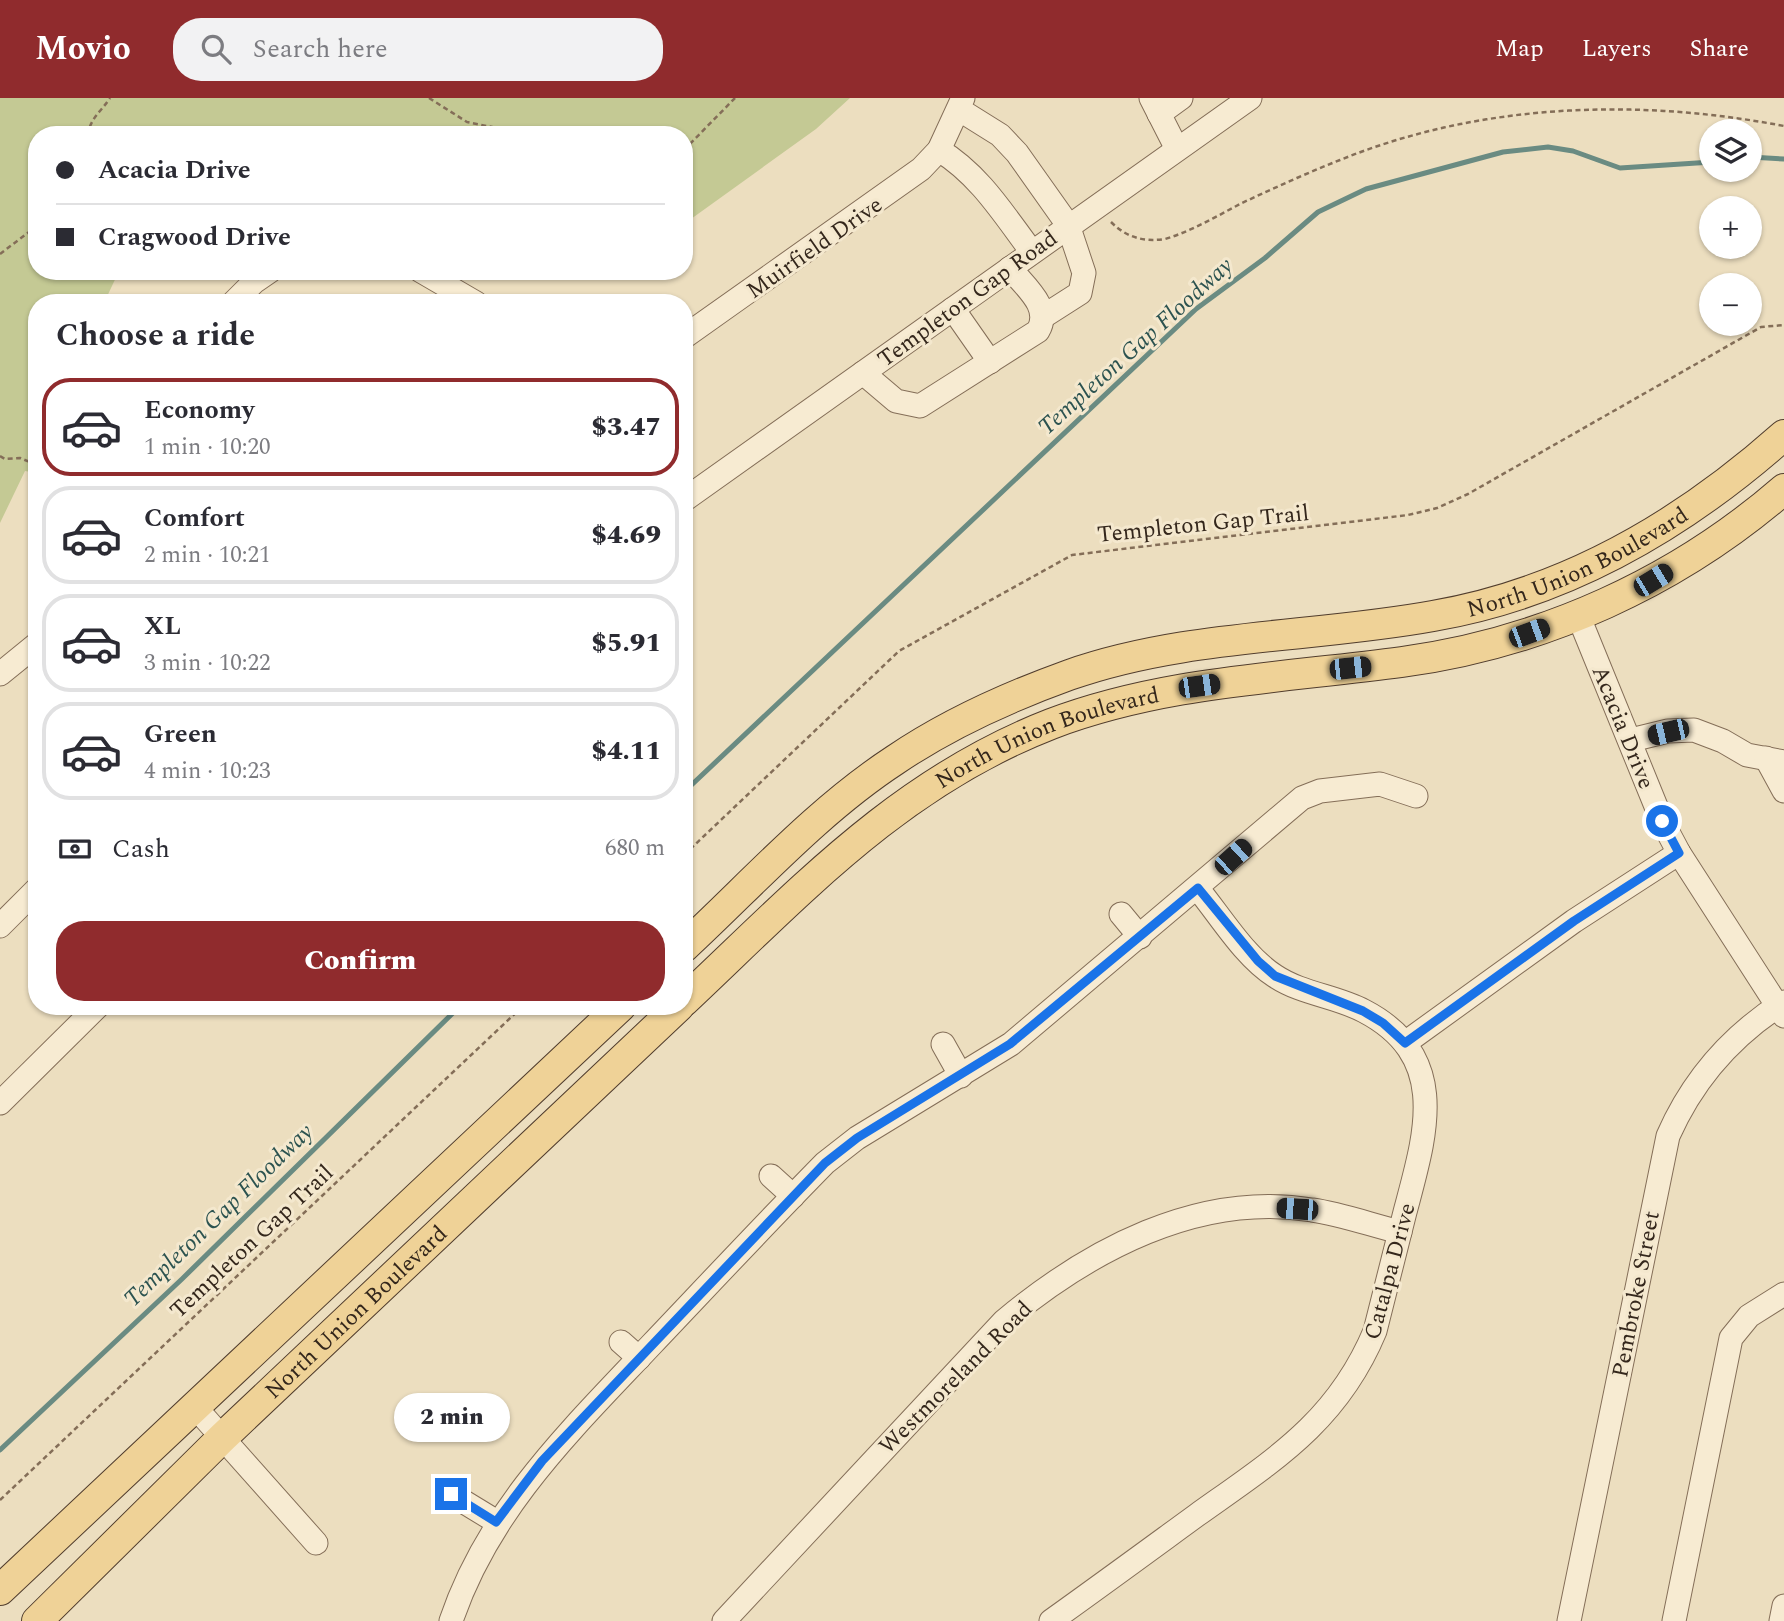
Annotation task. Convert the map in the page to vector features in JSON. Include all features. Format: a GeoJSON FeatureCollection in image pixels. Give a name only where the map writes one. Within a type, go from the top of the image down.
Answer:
{"type":"FeatureCollection","features":[{"type":"Feature","properties":{"kind":"main road","name":"North Union Boulevard"},"geometry":{"type":"LineString","coordinates":[[693,939],[835,805],[892,761],[956,723],[1071,674],[1126,660],[1175,649],[1435,616],[1544,586],[1595,565],[1672,522],[1738,474],[1784,435]]}},
{"type":"Feature","properties":{"kind":"main road","name":"North Union Boulevard"},"geometry":{"type":"LineString","coordinates":[[693,993],[858,837],[958,768],[1004,744],[1105,706],[1177,690],[1451,653],[1505,642],[1617,599],[1697,553],[1759,510],[1784,489]]}},
{"type":"Feature","properties":{"kind":"main road","name":"North Union Boulevard"},"geometry":{"type":"LineString","coordinates":[[0,1590],[611,1015]]}},
{"type":"Feature","properties":{"kind":"main road","name":"North Union Boulevard"},"geometry":{"type":"LineString","coordinates":[[37,1621],[223,1437],[669,1015]]}},
{"type":"Feature","properties":{"kind":"street"},"geometry":{"type":"LineString","coordinates":[[1177,149],[1155,106],[1181,98]]}},
{"type":"Feature","properties":{"kind":"street","name":"Templeton Gap Road"},"geometry":{"type":"LineString","coordinates":[[693,494],[1244,100]]}},
{"type":"Feature","properties":{"kind":"street","name":"Muirfield Drive"},"geometry":{"type":"LineString","coordinates":[[693,331],[899,187],[939,150],[962,104],[1000,135],[1017,153],[1068,225],[1084,273],[1080,293],[1044,316],[1038,331],[920,406],[896,401],[863,373]]}},
{"type":"Feature","properties":{"kind":"street"},"geometry":{"type":"LineString","coordinates":[[939,150],[961,164],[985,188],[1032,253]]}},
{"type":"Feature","properties":{"kind":"street"},"geometry":{"type":"LineString","coordinates":[[1010,268],[1043,310],[1044,316]]}},
{"type":"Feature","properties":{"kind":"street"},"geometry":{"type":"LineString","coordinates":[[242,294],[257,280]]}},
{"type":"Feature","properties":{"kind":"street"},"geometry":{"type":"LineString","coordinates":[[436,280],[461,294]]}},
{"type":"Feature","properties":{"kind":"street"},"geometry":{"type":"LineString","coordinates":[[953,309],[990,362]]}},
{"type":"Feature","properties":{"kind":"street","name":"Acacia Drive"},"geometry":{"type":"LineString","coordinates":[[1578,615],[1662,821],[1679,853],[1782,1008]]}},
{"type":"Feature","properties":{"kind":"street"},"geometry":{"type":"LineString","coordinates":[[0,674],[28,651]]}},
{"type":"Feature","properties":{"kind":"street"},"geometry":{"type":"LineString","coordinates":[[1631,740],[1668,732],[1694,730],[1723,741],[1747,755],[1775,760],[1784,790]]}},
{"type":"Feature","properties":{"kind":"street"},"geometry":{"type":"LineString","coordinates":[[451,1621],[465,1579],[496,1522],[542,1461],[825,1163],[857,1138],[1010,1044],[1302,798],[1320,791],[1380,784],[1416,796]]}},
{"type":"Feature","properties":{"kind":"street"},"geometry":{"type":"LineString","coordinates":[[1405,1043],[1574,921],[1679,853]]}},
{"type":"Feature","properties":{"kind":"street","name":"Catalpa Drive"},"geometry":{"type":"LineString","coordinates":[[1051,1621],[1294,1445],[1322,1416],[1362,1361],[1375,1331],[1425,1135],[1427,1111],[1418,1067],[1405,1043],[1383,1023],[1363,1011],[1275,976],[1258,961],[1198,888]]}},
{"type":"Feature","properties":{"kind":"street"},"geometry":{"type":"LineString","coordinates":[[0,926],[28,898]]}},
{"type":"Feature","properties":{"kind":"street"},"geometry":{"type":"LineString","coordinates":[[1121,914],[1140,937]]}},
{"type":"Feature","properties":{"kind":"street","name":"Pembroke Street"},"geometry":{"type":"LineString","coordinates":[[1569,1621],[1668,1136],[1699,1079],[1724,1048],[1782,1008]]}},
{"type":"Feature","properties":{"kind":"street"},"geometry":{"type":"LineString","coordinates":[[0,1103],[89,1015]]}},
{"type":"Feature","properties":{"kind":"street"},"geometry":{"type":"LineString","coordinates":[[943,1044],[961,1076]]}},
{"type":"Feature","properties":{"kind":"street"},"geometry":{"type":"LineString","coordinates":[[771,1176],[793,1196]]}},
{"type":"Feature","properties":{"kind":"street","name":"Westmoreland Road"},"geometry":{"type":"LineString","coordinates":[[724,1621],[1004,1321],[1057,1280],[1087,1261],[1176,1222],[1243,1207],[1311,1209],[1400,1232]]}},
{"type":"Feature","properties":{"kind":"street"},"geometry":{"type":"LineString","coordinates":[[1674,1621],[1731,1338],[1749,1316],[1784,1294]]}},
{"type":"Feature","properties":{"kind":"street"},"geometry":{"type":"LineString","coordinates":[[621,1342],[639,1358]]}},
{"type":"Feature","properties":{"kind":"street"},"geometry":{"type":"LineString","coordinates":[[195,1407],[316,1543]]}},
{"type":"Feature","properties":{"kind":"street"},"geometry":{"type":"LineString","coordinates":[[451,1494],[496,1522]]}},
{"type":"Feature","properties":{"kind":"street"},"geometry":{"type":"LineString","coordinates":[[1781,1621],[1784,1606]]}},
{"type":"Feature","properties":{"kind":"path"},"geometry":{"type":"LineString","coordinates":[[91,126],[94,116],[110,98]]}},
{"type":"Feature","properties":{"kind":"path"},"geometry":{"type":"LineString","coordinates":[[429,98],[467,122],[487,126]]}},
{"type":"Feature","properties":{"kind":"path"},"geometry":{"type":"LineString","coordinates":[[693,141],[735,98]]}},
{"type":"Feature","properties":{"kind":"path"},"geometry":{"type":"LineString","coordinates":[[1095,206],[1129,236],[1142,240],[1165,239],[1340,160],[1382,144],[1472,122],[1531,113],[1635,108],[1710,112],[1784,126]]}},
{"type":"Feature","properties":{"kind":"path"},"geometry":{"type":"LineString","coordinates":[[0,254],[28,233]]}},
{"type":"Feature","properties":{"kind":"path","name":"Templeton Gap Trail"},"geometry":{"type":"LineString","coordinates":[[693,846],[899,651],[1072,555],[1408,515],[1437,508],[1468,494],[1760,327],[1784,325]]}},
{"type":"Feature","properties":{"kind":"path"},"geometry":{"type":"LineString","coordinates":[[0,456],[28,461]]}},
{"type":"Feature","properties":{"kind":"path","name":"Templeton Gap Trail"},"geometry":{"type":"LineString","coordinates":[[0,1500],[513,1015]]}},
{"type":"Feature","properties":{"kind":"green space"},"geometry":{"type":"Polygon","coordinates":[[[0,98],[850,98],[816,129],[693,218],[693,126],[28,126],[28,280],[115,280],[108,294],[28,294],[28,472],[25,471],[0,523],[0,98]]]}},
{"type":"Feature","properties":{"kind":"waterway","name":"Templeton Gap Floodway"},"geometry":{"type":"LineString","coordinates":[[693,784],[1196,309],[1265,258],[1318,212],[1366,189],[1503,152],[1548,147],[1573,151],[1620,168],[1699,163]]}},
{"type":"Feature","properties":{"kind":"waterway","name":"Templeton Gap Floodway"},"geometry":{"type":"LineString","coordinates":[[1762,158],[1784,159]]}},
{"type":"Feature","properties":{"kind":"waterway","name":"Templeton Gap Floodway"},"geometry":{"type":"LineString","coordinates":[[0,1450],[182,1279],[451,1015]]}},
{"type":"Feature","properties":{"kind":"route"},"geometry":{"type":"LineString","coordinates":[[451,1494],[496,1522],[542,1461],[825,1163],[857,1138],[985,1062],[1010,1044],[1198,888],[1258,961],[1275,976],[1363,1011],[1383,1023],[1405,1043],[1574,921],[1679,853],[1662,821]]}}]}
